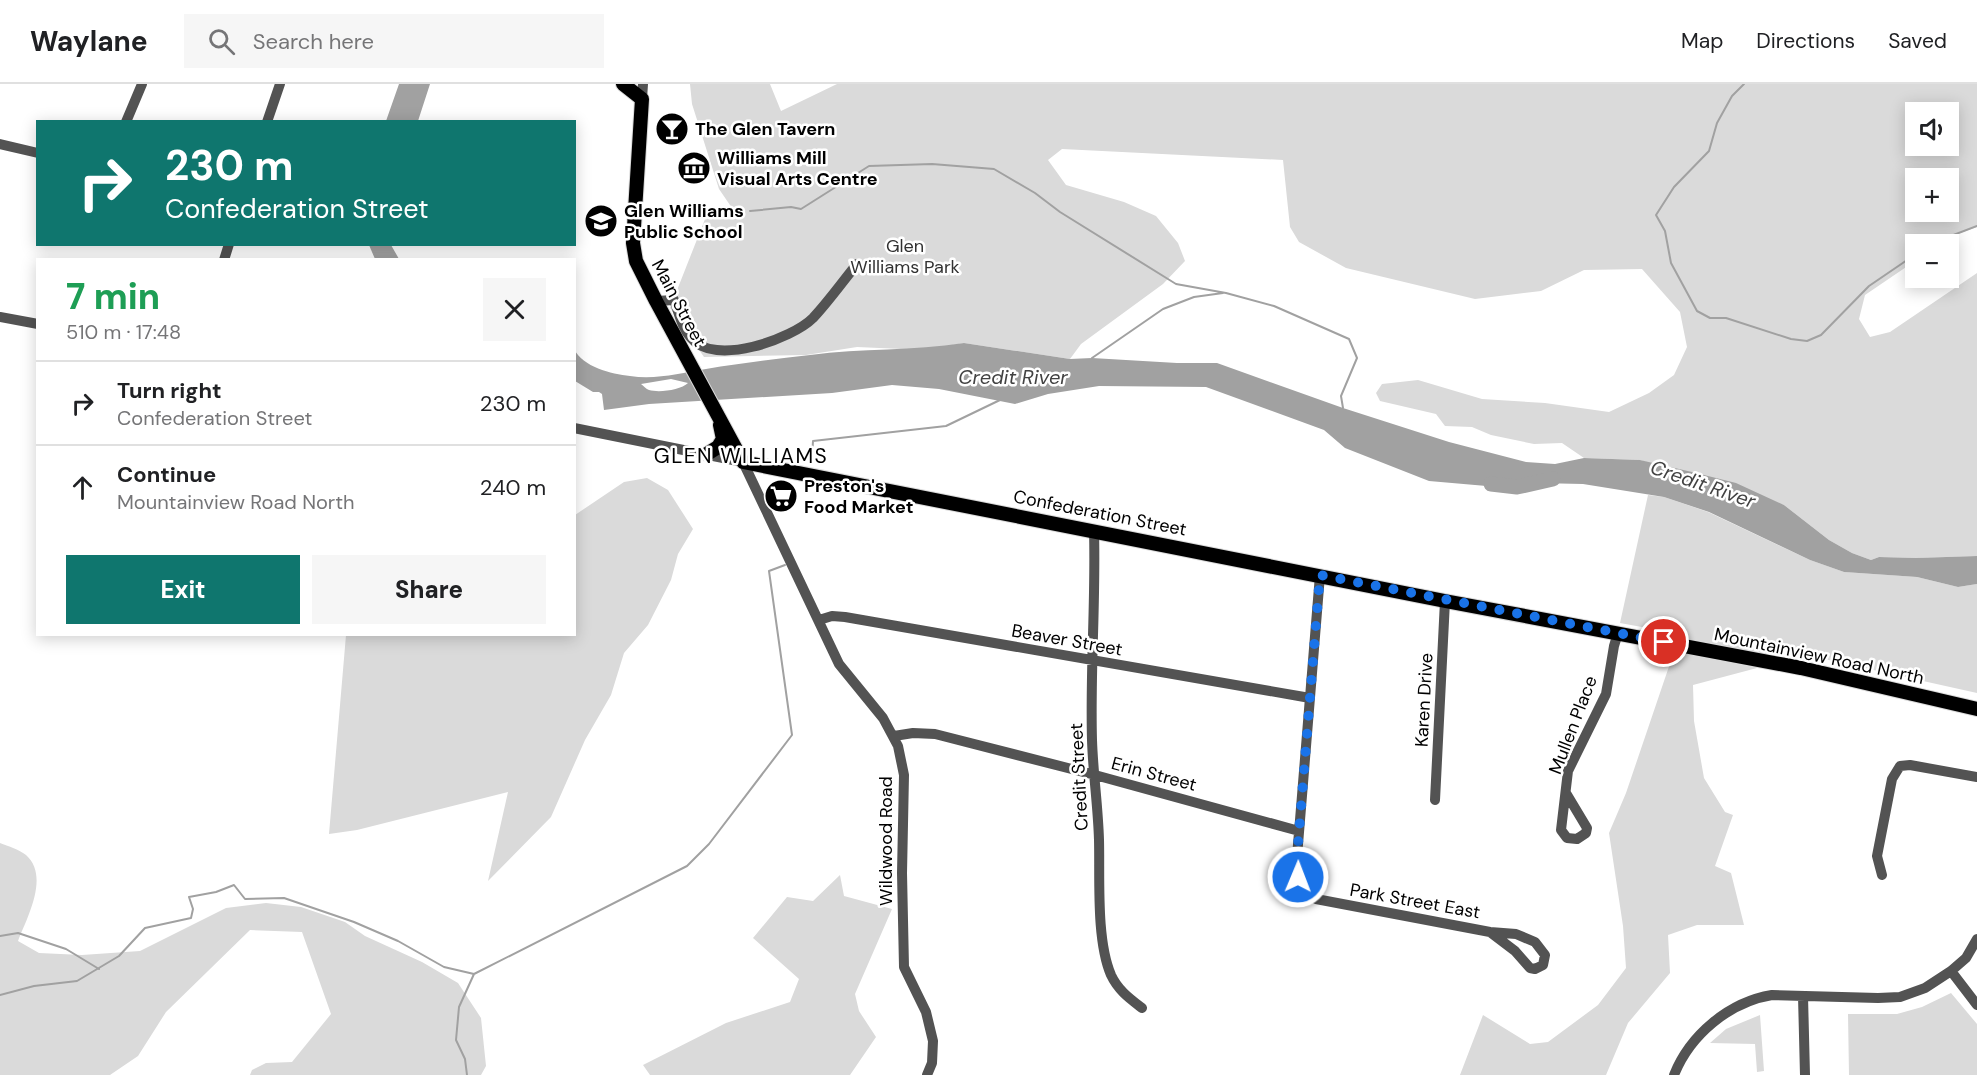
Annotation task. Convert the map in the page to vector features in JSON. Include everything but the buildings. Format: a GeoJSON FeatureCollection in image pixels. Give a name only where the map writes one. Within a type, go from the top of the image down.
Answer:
{"type":"FeatureCollection","features":[{"type":"Feature","properties":{"kind":"main road"},"geometry":{"type":"LineString","coordinates":[[623,84],[642,99]]}},
{"type":"Feature","properties":{"kind":"main road","name":"Main Street"},"geometry":{"type":"LineString","coordinates":[[642,99],[633,243],[636,261],[743,462]]}},
{"type":"Feature","properties":{"kind":"main road"},"geometry":{"type":"LineString","coordinates":[[707,454],[718,447],[723,439],[715,409]]}},
{"type":"Feature","properties":{"kind":"main road","name":"Confederation Street"},"geometry":{"type":"LineString","coordinates":[[743,462],[1444,601],[1618,633]]}},
{"type":"Feature","properties":{"kind":"main road","name":"Mountainview Road North"},"geometry":{"type":"LineString","coordinates":[[1618,633],[1801,668],[1977,709]]}},
{"type":"Feature","properties":{"kind":"street"},"geometry":{"type":"LineString","coordinates":[[127,120],[142,84]]}},
{"type":"Feature","properties":{"kind":"street"},"geometry":{"type":"LineString","coordinates":[[268,120],[280,84]]}},
{"type":"Feature","properties":{"kind":"street"},"geometry":{"type":"LineString","coordinates":[[642,99],[643,84]]}},
{"type":"Feature","properties":{"kind":"street"},"geometry":{"type":"LineString","coordinates":[[0,144],[36,153]]}},
{"type":"Feature","properties":{"kind":"street"},"geometry":{"type":"LineString","coordinates":[[656,301],[674,300],[692,340],[707,348],[718,351],[748,349],[795,332],[813,318],[857,264]]}},
{"type":"Feature","properties":{"kind":"street"},"geometry":{"type":"LineString","coordinates":[[0,317],[36,324]]}},
{"type":"Feature","properties":{"kind":"street","name":"Confederation Street"},"geometry":{"type":"LineString","coordinates":[[576,429],[743,462]]}},
{"type":"Feature","properties":{"kind":"street","name":"Wildwood Road"},"geometry":{"type":"LineString","coordinates":[[743,462],[839,664],[883,718],[894,736],[901,756],[904,776],[902,873],[904,967],[926,1012],[933,1041],[932,1063],[928,1074]]}},
{"type":"Feature","properties":{"kind":"street","name":"Credit Street"},"geometry":{"type":"LineString","coordinates":[[1094,531],[1092,743],[1098,798],[1101,910],[1107,961],[1111,974],[1122,993],[1142,1008]]}},
{"type":"Feature","properties":{"kind":"street"},"geometry":{"type":"LineString","coordinates":[[1299,831],[1320,575]]}},
{"type":"Feature","properties":{"kind":"street","name":"Karen Drive"},"geometry":{"type":"LineString","coordinates":[[1436,800],[1444,601]]}},
{"type":"Feature","properties":{"kind":"street","name":"Beaver Street"},"geometry":{"type":"LineString","coordinates":[[819,620],[832,616],[845,617],[1310,698]]}},
{"type":"Feature","properties":{"kind":"street","name":"Mullen Place"},"geometry":{"type":"LineString","coordinates":[[1566,793],[1568,771],[1572,761],[1606,694],[1618,633]]}},
{"type":"Feature","properties":{"kind":"street","name":"Erin Street"},"geometry":{"type":"LineString","coordinates":[[894,736],[913,733],[935,734],[1299,831]]}},
{"type":"Feature","properties":{"kind":"street"},"geometry":{"type":"LineString","coordinates":[[1882,875],[1877,856],[1892,779],[1900,766],[1910,765],[1977,777]]}},
{"type":"Feature","properties":{"kind":"street","name":"Park Street East"},"geometry":{"type":"LineString","coordinates":[[1299,831],[1296,869],[1303,889],[1311,896],[1324,902],[1527,937],[1535,942],[1545,955],[1543,965],[1535,969],[1530,968],[1515,951],[1490,932]]}},
{"type":"Feature","properties":{"kind":"street"},"geometry":{"type":"LineString","coordinates":[[1674,1075],[1698,1036],[1711,1024],[1742,1005],[1772,995],[1900,997],[1925,988],[1951,971],[1966,958],[1977,939]]}},
{"type":"Feature","properties":{"kind":"street"},"geometry":{"type":"LineString","coordinates":[[1951,971],[1977,1005]]}},
{"type":"Feature","properties":{"kind":"street"},"geometry":{"type":"LineString","coordinates":[[1803,996],[1805,1075]]}},
{"type":"Feature","properties":{"kind":"green space","name":"Glen Williams Park"},"geometry":{"type":"Polygon","coordinates":[[[690,84],[770,84],[781,111],[837,84],[1977,84],[1977,227],[1958,234],[1905,234],[1905,268],[1865,295],[1859,319],[1870,337],[1890,332],[1955,288],[1959,288],[1959,285],[1977,273],[1977,556],[1879,557],[1871,560],[1852,553],[1829,540],[1784,505],[1640,460],[1584,458],[1562,443],[1534,444],[1491,435],[1472,427],[1445,426],[1436,414],[1380,401],[1376,393],[1382,384],[1418,380],[1482,399],[1545,403],[1609,412],[1649,393],[1674,375],[1687,347],[1680,312],[1642,269],[1584,270],[1541,291],[1475,299],[1346,268],[1299,242],[1290,227],[1283,160],[1062,149],[1048,160],[1066,185],[1124,202],[1156,216],[1178,243],[1185,261],[1163,284],[1081,344],[1070,359],[964,343],[924,350],[857,347],[806,355],[704,357],[670,308],[709,209],[732,208],[719,189],[692,104],[690,84]]]}},
{"type":"Feature","properties":{"kind":"green space"},"geometry":{"type":"Polygon","coordinates":[[[647,478],[668,490],[693,529],[678,554],[671,580],[648,625],[624,653],[611,695],[585,740],[551,817],[488,881],[508,792],[357,830],[329,834],[346,636],[576,636],[576,514],[624,482],[647,478]]]}},
{"type":"Feature","properties":{"kind":"green space"},"geometry":{"type":"Polygon","coordinates":[[[1648,495],[1664,497],[1708,512],[1810,560],[1844,572],[1917,577],[1958,587],[1977,584],[1977,693],[1770,647],[1757,668],[1693,685],[1694,721],[1704,778],[1725,812],[1733,815],[1715,866],[1731,873],[1744,925],[1697,925],[1668,935],[1670,973],[1628,1023],[1606,1075],[1460,1075],[1483,1015],[1530,1044],[1548,1042],[1598,1005],[1626,968],[1623,926],[1609,833],[1626,793],[1680,634],[1620,623],[1648,495]]]}},
{"type":"Feature","properties":{"kind":"green space"},"geometry":{"type":"Polygon","coordinates":[[[0,843],[23,853],[33,864],[36,874],[34,897],[18,941],[39,953],[82,955],[140,951],[226,908],[266,903],[301,907],[345,922],[365,936],[422,962],[458,983],[481,1018],[486,1066],[481,1075],[250,1075],[252,1070],[266,1063],[292,1062],[331,1014],[302,932],[250,930],[166,1012],[138,1056],[110,1075],[0,1075],[0,843]]]}},
{"type":"Feature","properties":{"kind":"green space"},"geometry":{"type":"Polygon","coordinates":[[[840,875],[844,896],[892,909],[855,994],[859,1011],[876,1037],[850,1075],[650,1075],[643,1065],[726,1023],[790,1002],[799,979],[753,938],[787,897],[813,901],[840,875]]]}},
{"type":"Feature","properties":{"kind":"green space"},"geometry":{"type":"Polygon","coordinates":[[[1951,993],[1977,1024],[1977,1075],[1849,1075],[1848,1014],[1897,1014],[1922,1007],[1951,993]]]}},
{"type":"Feature","properties":{"kind":"green space"},"geometry":{"type":"Polygon","coordinates":[[[1760,1015],[1764,1071],[1757,1072],[1755,1044],[1710,1043],[1726,1029],[1760,1015]]]}},
{"type":"Feature","properties":{"kind":"water"},"geometry":{"type":"Polygon","coordinates":[[[399,84],[430,84],[418,120],[386,120],[399,84]]]}},
{"type":"Feature","properties":{"kind":"water"},"geometry":{"type":"Polygon","coordinates":[[[369,246],[392,246],[398,258],[375,258],[369,246]]]}},
{"type":"Feature","properties":{"kind":"water","name":"Credit River"},"geometry":{"type":"Polygon","coordinates":[[[964,343],[1070,359],[1217,363],[1343,408],[1449,442],[1526,462],[1555,464],[1584,458],[1640,460],[1736,483],[1784,505],[1829,540],[1852,553],[1871,560],[1879,557],[1977,556],[1977,584],[1958,587],[1917,577],[1844,572],[1810,560],[1709,512],[1664,497],[1583,484],[1537,483],[1498,487],[1429,481],[1345,448],[1324,430],[1206,387],[1099,386],[1048,394],[1015,404],[939,389],[892,385],[832,393],[649,404],[604,410],[602,394],[593,392],[576,382],[576,352],[584,361],[606,371],[649,377],[829,353],[964,343]],[[671,379],[641,384],[649,390],[658,391],[688,383],[671,379]]]}},
{"type":"Feature","properties":{"kind":"waterway"},"geometry":{"type":"LineString","coordinates":[[1744,84],[1732,96],[1717,123],[1709,151],[1674,187],[1656,215],[1665,231],[1671,263],[1697,311],[1710,318],[1726,318],[1791,339],[1807,341],[1821,335],[1869,286],[1905,261]]}},
{"type":"Feature","properties":{"kind":"waterway"},"geometry":{"type":"LineString","coordinates":[[750,211],[791,207],[801,209],[869,166],[932,164],[994,169],[1176,284],[1226,293],[1274,306],[1349,339],[1357,358],[1341,396],[1343,408]]}},
{"type":"Feature","properties":{"kind":"waterway"},"geometry":{"type":"LineString","coordinates":[[1956,234],[1977,226]]}},
{"type":"Feature","properties":{"kind":"waterway"},"geometry":{"type":"LineString","coordinates":[[1092,358],[1163,309],[1194,297],[1223,293]]}},
{"type":"Feature","properties":{"kind":"waterway"},"geometry":{"type":"LineString","coordinates":[[812,457],[813,441],[946,426],[1000,400]]}},
{"type":"Feature","properties":{"kind":"waterway","name":"Credit River"},"geometry":{"type":"LineString","coordinates":[[1491,484],[1517,487],[1553,479]]}},
{"type":"Feature","properties":{"kind":"waterway"},"geometry":{"type":"LineString","coordinates":[[467,1075],[465,1059],[456,1040],[459,1007],[474,974],[687,866],[709,844],[792,735],[769,571],[785,565]]}},
{"type":"Feature","properties":{"kind":"waterway"},"geometry":{"type":"LineString","coordinates":[[0,995],[34,986],[77,981],[119,956],[145,928],[191,918],[193,909],[189,897],[216,892],[234,885],[245,899],[284,898],[354,922],[398,941],[444,967],[474,974]]}},
{"type":"Feature","properties":{"kind":"waterway"},"geometry":{"type":"LineString","coordinates":[[0,936],[18,933],[66,949],[99,969]]}},
{"type":"Feature","properties":{"kind":"place","name":"The Glen Tavern"},"geometry":{"type":"Point","coordinates":[672,129]}},
{"type":"Feature","properties":{"kind":"place","name":"Williams Mill Visual Arts Centre"},"geometry":{"type":"Point","coordinates":[694,168]}},
{"type":"Feature","properties":{"kind":"place","name":"Glen Williams Public School"},"geometry":{"type":"Point","coordinates":[601,221]}},
{"type":"Feature","properties":{"kind":"place","name":"Preston's Food Market"},"geometry":{"type":"Point","coordinates":[781,496]}},
{"type":"Feature","properties":{"kind":"district","name":"GLEN WILLIAMS"},"geometry":{"type":"Point","coordinates":[741,456]}},
{"type":"Feature","properties":{"kind":"route"},"geometry":{"type":"LineString","coordinates":[[1298,877],[1296,869],[1320,575],[1444,601],[1664,642]]}}]}
